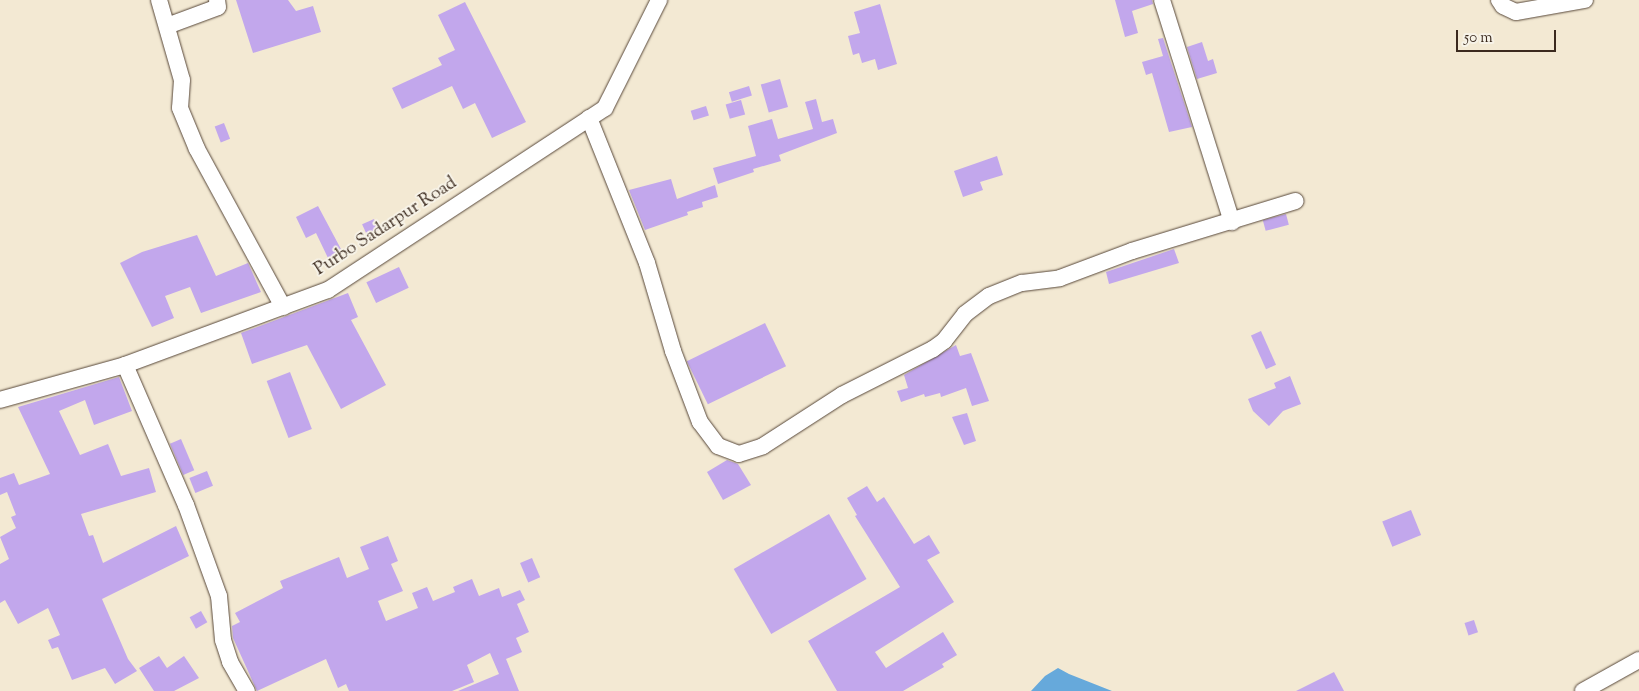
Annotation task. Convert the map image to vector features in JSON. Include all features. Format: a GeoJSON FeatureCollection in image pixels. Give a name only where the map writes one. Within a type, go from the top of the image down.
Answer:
{"type":"FeatureCollection","features":[{"type":"Feature","properties":{"kind":"street"},"geometry":{"type":"LineString","coordinates":[[159,0],[182,80],[180,108],[197,149],[283,307]]}},
{"type":"Feature","properties":{"kind":"street"},"geometry":{"type":"LineString","coordinates":[[167,26],[218,7],[217,0]]}},
{"type":"Feature","properties":{"kind":"street","name":"Purbo Sadarpur Road"},"geometry":{"type":"LineString","coordinates":[[0,400],[125,365],[328,290],[604,108],[659,0]]}},
{"type":"Feature","properties":{"kind":"street"},"geometry":{"type":"LineString","coordinates":[[1162,0],[1232,222]]}},
{"type":"Feature","properties":{"kind":"street"},"geometry":{"type":"LineString","coordinates":[[1499,0],[1503,6],[1516,12],[1585,0]]}},
{"type":"Feature","properties":{"kind":"street"},"geometry":{"type":"LineString","coordinates":[[589,118],[647,263],[673,351],[700,422],[718,446],[739,454],[763,446],[842,395],[933,349],[944,340],[965,314],[990,296],[1022,283],[1060,278],[1132,251],[1296,201]]}},
{"type":"Feature","properties":{"kind":"street"},"geometry":{"type":"LineString","coordinates":[[125,365],[186,505],[219,596],[223,640],[230,662],[247,691]]}},
{"type":"Feature","properties":{"kind":"street"},"geometry":{"type":"LineString","coordinates":[[1583,691],[1639,660]]}},
{"type":"Feature","properties":{"kind":"water"},"geometry":{"type":"Polygon","coordinates":[[[1058,668],[1112,691],[1031,691],[1045,676],[1058,668]]]}},
{"type":"Feature","properties":{"kind":"building"},"geometry":{"type":"Polygon","coordinates":[[[236,0],[288,0],[296,11],[313,6],[321,32],[253,53],[236,0]]]}},
{"type":"Feature","properties":{"kind":"building"},"geometry":{"type":"Polygon","coordinates":[[[1115,0],[1152,0],[1153,4],[1132,11],[1138,33],[1125,37],[1115,0]]]}},
{"type":"Feature","properties":{"kind":"building"},"geometry":{"type":"Polygon","coordinates":[[[465,2],[526,122],[492,138],[475,103],[463,109],[452,86],[402,109],[392,88],[442,65],[438,58],[455,50],[438,15],[465,2]]]}},
{"type":"Feature","properties":{"kind":"building"},"geometry":{"type":"Polygon","coordinates":[[[880,4],[897,64],[878,70],[875,59],[862,63],[859,53],[853,55],[848,36],[860,33],[854,12],[880,4]]]}},
{"type":"Feature","properties":{"kind":"building"},"geometry":{"type":"Polygon","coordinates":[[[1163,38],[1192,127],[1169,132],[1152,73],[1146,75],[1142,62],[1163,56],[1158,39],[1163,38]]]}},
{"type":"Feature","properties":{"kind":"building"},"geometry":{"type":"Polygon","coordinates":[[[1202,42],[1208,61],[1213,59],[1217,73],[1197,79],[1187,47],[1202,42]]]}},
{"type":"Feature","properties":{"kind":"building"},"geometry":{"type":"Polygon","coordinates":[[[780,79],[788,107],[769,112],[761,85],[780,79]]]}},
{"type":"Feature","properties":{"kind":"building"},"geometry":{"type":"Polygon","coordinates":[[[749,86],[752,96],[732,102],[729,92],[749,86]]]}},
{"type":"Feature","properties":{"kind":"building"},"geometry":{"type":"Polygon","coordinates":[[[816,99],[822,122],[833,119],[837,133],[779,155],[781,161],[753,169],[754,172],[718,184],[713,168],[756,156],[748,126],[772,119],[778,139],[813,129],[805,102],[816,99]]]}},
{"type":"Feature","properties":{"kind":"building"},"geometry":{"type":"Polygon","coordinates":[[[741,100],[745,114],[730,119],[726,104],[741,100]]]}},
{"type":"Feature","properties":{"kind":"building"},"geometry":{"type":"Polygon","coordinates":[[[706,106],[709,116],[694,120],[691,111],[706,106]]]}},
{"type":"Feature","properties":{"kind":"building"},"geometry":{"type":"Polygon","coordinates":[[[224,123],[230,139],[221,142],[215,127],[224,123]]]}},
{"type":"Feature","properties":{"kind":"building"},"geometry":{"type":"Polygon","coordinates":[[[997,156],[1003,175],[980,182],[983,190],[963,197],[954,171],[997,156]]]}},
{"type":"Feature","properties":{"kind":"building"},"geometry":{"type":"Polygon","coordinates":[[[671,179],[677,199],[715,185],[718,197],[702,202],[703,207],[687,212],[688,215],[645,230],[629,190],[671,179]]]}},
{"type":"Feature","properties":{"kind":"building"},"geometry":{"type":"Polygon","coordinates":[[[318,206],[342,251],[328,258],[316,233],[306,238],[296,217],[318,206]]]}},
{"type":"Feature","properties":{"kind":"building"},"geometry":{"type":"Polygon","coordinates":[[[1286,214],[1289,225],[1266,231],[1263,220],[1286,214]]]}},
{"type":"Feature","properties":{"kind":"building"},"geometry":{"type":"Polygon","coordinates":[[[374,219],[379,230],[367,235],[362,224],[374,219]]]}},
{"type":"Feature","properties":{"kind":"building"},"geometry":{"type":"Polygon","coordinates":[[[197,235],[216,276],[248,263],[261,292],[201,313],[190,287],[165,296],[174,318],[152,327],[120,263],[142,252],[197,235]]]}},
{"type":"Feature","properties":{"kind":"building"},"geometry":{"type":"Polygon","coordinates":[[[1174,249],[1179,263],[1109,284],[1106,272],[1174,249]]]}},
{"type":"Feature","properties":{"kind":"building"},"geometry":{"type":"Polygon","coordinates":[[[399,267],[409,288],[376,303],[366,282],[399,267]]]}},
{"type":"Feature","properties":{"kind":"building"},"geometry":{"type":"Polygon","coordinates":[[[348,293],[358,317],[351,320],[386,385],[341,409],[307,345],[252,364],[241,333],[348,293]]]}},
{"type":"Feature","properties":{"kind":"building"},"geometry":{"type":"Polygon","coordinates":[[[765,323],[786,366],[708,404],[687,361],[765,323]]]}},
{"type":"Feature","properties":{"kind":"building"},"geometry":{"type":"Polygon","coordinates":[[[1261,331],[1276,365],[1266,369],[1251,335],[1261,331]]]}},
{"type":"Feature","properties":{"kind":"building"},"geometry":{"type":"Polygon","coordinates":[[[956,345],[960,356],[971,353],[989,401],[972,406],[966,388],[941,397],[940,393],[925,397],[924,394],[901,402],[897,391],[908,388],[904,375],[956,345]]]}},
{"type":"Feature","properties":{"kind":"building"},"geometry":{"type":"Polygon","coordinates":[[[290,372],[312,429],[289,438],[267,381],[290,372]]]}},
{"type":"Feature","properties":{"kind":"building"},"geometry":{"type":"Polygon","coordinates":[[[1290,376],[1301,404],[1283,411],[1269,426],[1253,411],[1248,399],[1276,388],[1274,383],[1290,376]]]}},
{"type":"Feature","properties":{"kind":"building"},"geometry":{"type":"Polygon","coordinates":[[[119,377],[132,411],[94,425],[85,400],[59,411],[80,455],[108,444],[121,476],[149,468],[156,492],[81,514],[89,536],[93,535],[103,563],[176,526],[189,556],[102,599],[128,659],[137,671],[115,684],[105,668],[72,680],[58,647],[52,649],[48,640],[60,635],[48,608],[18,624],[5,600],[0,603],[0,564],[9,559],[0,537],[16,528],[11,517],[16,515],[7,492],[0,495],[0,478],[14,473],[19,485],[50,474],[18,407],[119,377]]]}},
{"type":"Feature","properties":{"kind":"building"},"geometry":{"type":"Polygon","coordinates":[[[967,413],[976,441],[964,445],[952,417],[967,413]]]}},
{"type":"Feature","properties":{"kind":"building"},"geometry":{"type":"Polygon","coordinates":[[[181,439],[194,470],[183,475],[170,444],[181,439]]]}},
{"type":"Feature","properties":{"kind":"building"},"geometry":{"type":"Polygon","coordinates":[[[727,460],[738,464],[751,485],[723,500],[707,472],[727,460]]]}},
{"type":"Feature","properties":{"kind":"building"},"geometry":{"type":"Polygon","coordinates":[[[207,471],[213,486],[195,493],[189,478],[207,471]]]}},
{"type":"Feature","properties":{"kind":"building"},"geometry":{"type":"Polygon","coordinates":[[[867,486],[877,502],[884,497],[914,544],[929,535],[940,553],[927,560],[954,602],[875,652],[886,668],[943,632],[957,655],[942,664],[944,667],[903,691],[837,691],[808,641],[900,587],[855,516],[857,515],[847,498],[867,486]]]}},
{"type":"Feature","properties":{"kind":"building"},"geometry":{"type":"Polygon","coordinates":[[[1411,510],[1421,535],[1392,547],[1382,522],[1411,510]]]}},
{"type":"Feature","properties":{"kind":"building"},"geometry":{"type":"Polygon","coordinates":[[[829,514],[866,579],[771,634],[734,569],[829,514]]]}},
{"type":"Feature","properties":{"kind":"building"},"geometry":{"type":"Polygon","coordinates":[[[388,536],[398,561],[391,564],[403,591],[378,601],[386,621],[418,608],[412,593],[427,587],[433,601],[455,592],[453,587],[472,579],[479,596],[499,588],[502,597],[520,590],[525,600],[517,604],[529,632],[516,638],[522,652],[506,659],[519,691],[458,691],[499,674],[490,653],[467,665],[474,682],[452,691],[349,691],[346,684],[338,688],[326,659],[257,691],[233,638],[232,626],[240,622],[235,613],[283,588],[280,581],[339,557],[347,578],[369,569],[360,547],[388,536]]]}},
{"type":"Feature","properties":{"kind":"building"},"geometry":{"type":"Polygon","coordinates":[[[532,558],[540,577],[528,582],[520,563],[532,558]]]}},
{"type":"Feature","properties":{"kind":"building"},"geometry":{"type":"Polygon","coordinates":[[[201,611],[207,622],[196,629],[190,617],[201,611]]]}},
{"type":"Feature","properties":{"kind":"building"},"geometry":{"type":"Polygon","coordinates":[[[1474,620],[1478,632],[1469,635],[1464,623],[1474,620]]]}},
{"type":"Feature","properties":{"kind":"building"},"geometry":{"type":"Polygon","coordinates":[[[159,656],[167,668],[184,656],[199,678],[174,691],[154,691],[139,668],[159,656]]]}},
{"type":"Feature","properties":{"kind":"building"},"geometry":{"type":"Polygon","coordinates":[[[1334,672],[1344,691],[1296,691],[1334,672]]]}}]}
